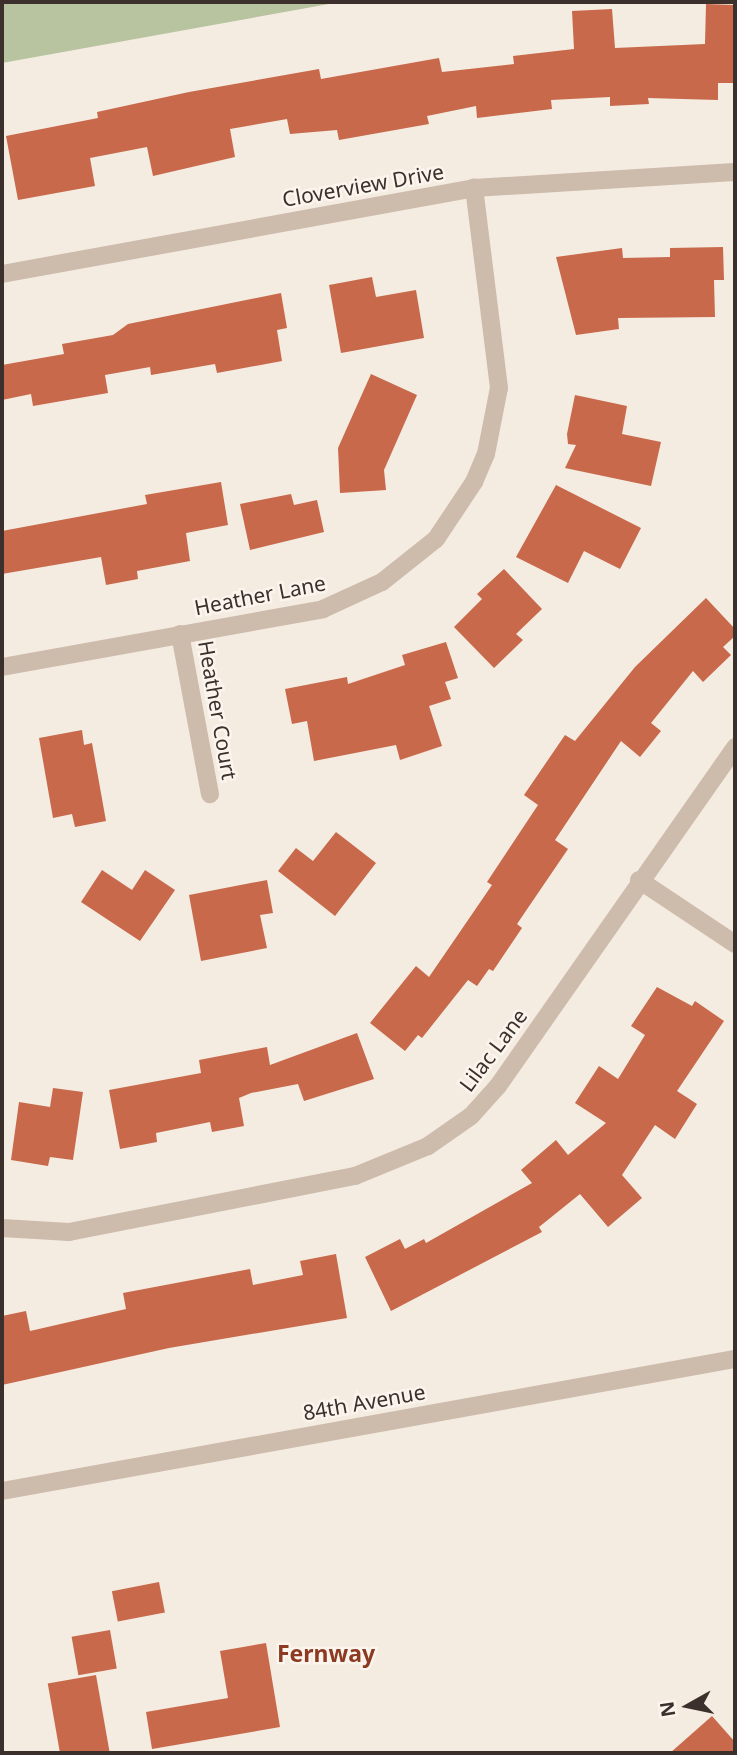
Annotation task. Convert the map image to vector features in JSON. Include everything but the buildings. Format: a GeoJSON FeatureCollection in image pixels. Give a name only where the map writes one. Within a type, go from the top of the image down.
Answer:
{"type":"FeatureCollection","features":[{"type":"Feature","properties":{"kind":"street","name":"Cloverview Drive"},"geometry":{"type":"LineString","coordinates":[[2,274],[474,188],[735,172]]}},
{"type":"Feature","properties":{"kind":"street","name":"Heather Lane"},"geometry":{"type":"LineString","coordinates":[[2,667],[323,609],[349,600],[410,563],[453,516],[486,454],[499,388],[474,188]]}},
{"type":"Feature","properties":{"kind":"street","name":"Heather Court"},"geometry":{"type":"LineString","coordinates":[[180,634],[210,794]]}},
{"type":"Feature","properties":{"kind":"street","name":"Lilac Lane"},"geometry":{"type":"LineString","coordinates":[[2,1228],[69,1232],[355,1177],[402,1160],[471,1116],[498,1086],[639,880],[735,747]]}},
{"type":"Feature","properties":{"kind":"street"},"geometry":{"type":"LineString","coordinates":[[639,880],[735,944]]}},
{"type":"Feature","properties":{"kind":"street","name":"84th Avenue"},"geometry":{"type":"LineString","coordinates":[[2,1491],[735,1359]]}},
{"type":"Feature","properties":{"kind":"green space"},"geometry":{"type":"Polygon","coordinates":[[[2,2],[340,2],[2,63],[2,2]]]}},
{"type":"Feature","properties":{"kind":"district","name":"Fernway"},"geometry":{"type":"Point","coordinates":[326,1653]}}]}
